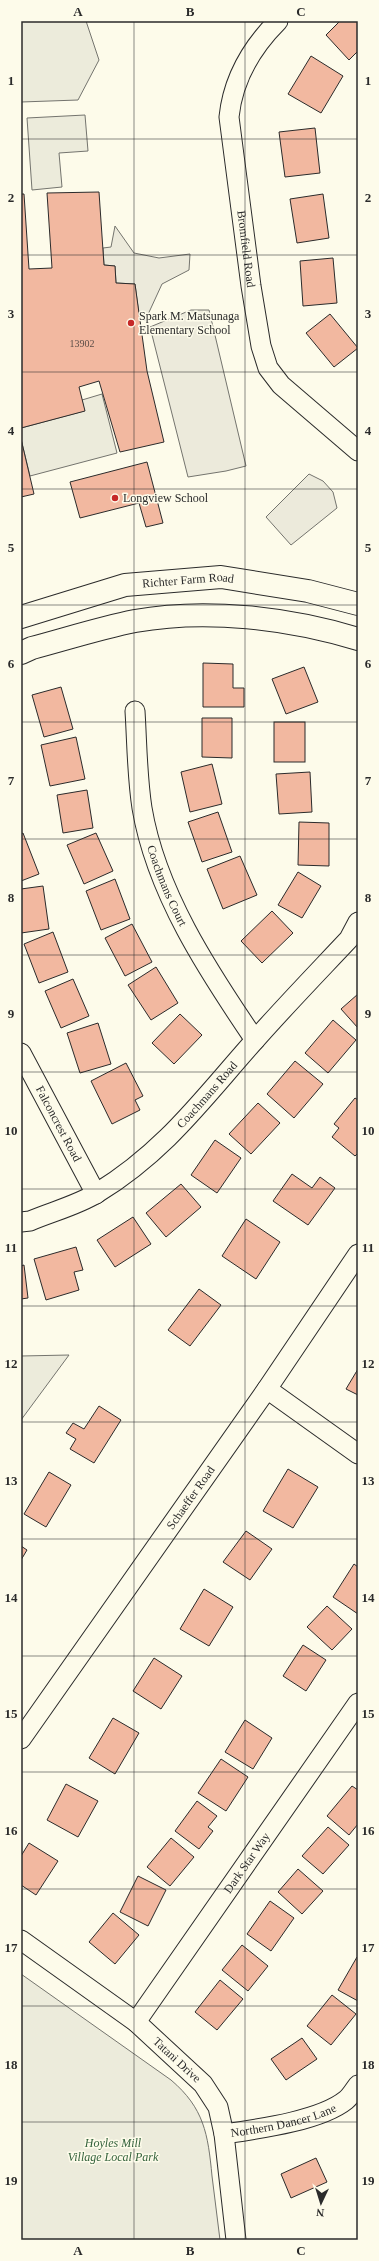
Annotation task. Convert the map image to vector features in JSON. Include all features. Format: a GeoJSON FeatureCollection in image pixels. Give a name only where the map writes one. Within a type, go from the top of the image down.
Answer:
{"type":"FeatureCollection","features":[{"type":"Feature","properties":{"kind":"main road","name":"Richter Farm Road"},"geometry":{"type":"LineString","coordinates":[[21,617],[125,584],[221,578],[308,591],[358,604]]}},
{"type":"Feature","properties":{"kind":"main road"},"geometry":{"type":"LineString","coordinates":[[21,654],[32,648],[136,621],[196,616],[256,618],[322,628],[358,638]]}},
{"type":"Feature","properties":{"kind":"street","name":"Bromfield Road"},"geometry":{"type":"LineString","coordinates":[[278,21],[263,36],[243,67],[231,98],[229,117],[251,286],[261,346],[268,368],[281,385],[358,451]]}},
{"type":"Feature","properties":{"kind":"street","name":"Coachmans Court"},"geometry":{"type":"LineString","coordinates":[[134,711],[142,808],[152,846],[174,906],[212,976],[255,1040]]}},
{"type":"Feature","properties":{"kind":"street","name":"Coachmans Road"},"geometry":{"type":"LineString","coordinates":[[21,1222],[30,1220],[96,1194],[134,1168],[174,1133],[220,1083],[255,1040],[349,939],[358,922]]}},
{"type":"Feature","properties":{"kind":"street","name":"Falconcrest Road"},"geometry":{"type":"LineString","coordinates":[[21,1053],[96,1194]]}},
{"type":"Feature","properties":{"kind":"street","name":"Schaeffer Road"},"geometry":{"type":"LineString","coordinates":[[21,1739],[267,1389],[358,1254]]}},
{"type":"Feature","properties":{"kind":"street"},"geometry":{"type":"LineString","coordinates":[[267,1389],[358,1454]]}},
{"type":"Feature","properties":{"kind":"street","name":"Dark Star Way"},"geometry":{"type":"LineString","coordinates":[[136,2022],[358,1703]]}},
{"type":"Feature","properties":{"kind":"street","name":"Tatani Drive"},"geometry":{"type":"LineString","coordinates":[[21,1940],[136,2022],[203,2084],[218,2107],[224,2134],[236,2240]]}},
{"type":"Feature","properties":{"kind":"street","name":"Northern Dancer Lane"},"geometry":{"type":"LineString","coordinates":[[224,2134],[284,2124],[324,2111],[346,2100],[358,2086]]}},
{"type":"Feature","properties":{"kind":"green space"},"geometry":{"type":"Polygon","coordinates":[[[21,21],[86,21],[99,60],[78,100],[21,102],[21,21]]]}},
{"type":"Feature","properties":{"kind":"green space"},"geometry":{"type":"Polygon","coordinates":[[[85,115],[88,151],[59,153],[62,187],[32,190],[27,118],[85,115]]]}},
{"type":"Feature","properties":{"kind":"green space"},"geometry":{"type":"Polygon","coordinates":[[[102,394],[117,453],[30,476],[21,439],[21,428],[84,411],[82,400],[102,394]]]}},
{"type":"Feature","properties":{"kind":"green space"},"geometry":{"type":"Polygon","coordinates":[[[69,1355],[21,1420],[21,1356],[69,1355]]]}},
{"type":"Feature","properties":{"kind":"green space","name":"Hoyles Mill Village Local Park"},"geometry":{"type":"Polygon","coordinates":[[[21,1974],[171,2080],[191,2101],[202,2123],[209,2147],[220,2240],[21,2240],[21,1974]]]}},
{"type":"Feature","properties":{"kind":"shaded area"},"geometry":{"type":"Polygon","coordinates":[[[115,226],[134,253],[159,258],[190,254],[189,270],[162,284],[145,321],[139,315],[135,284],[116,283],[115,266],[104,265],[103,248],[111,247],[115,226]]]}},
{"type":"Feature","properties":{"kind":"shaded area"},"geometry":{"type":"Polygon","coordinates":[[[191,310],[209,310],[246,466],[188,477],[150,327],[191,310]]]}},
{"type":"Feature","properties":{"kind":"shaded area"},"geometry":{"type":"Polygon","coordinates":[[[309,474],[323,481],[333,492],[337,508],[291,545],[266,517],[309,474]]]}},
{"type":"Feature","properties":{"kind":"building"},"geometry":{"type":"Polygon","coordinates":[[[340,21],[358,21],[358,51],[349,60],[326,35],[340,21]]]}},
{"type":"Feature","properties":{"kind":"building"},"geometry":{"type":"Polygon","coordinates":[[[311,56],[343,76],[321,113],[288,94],[311,56]]]}},
{"type":"Feature","properties":{"kind":"building"},"geometry":{"type":"Polygon","coordinates":[[[315,128],[320,173],[285,177],[279,132],[315,128]]]}},
{"type":"Feature","properties":{"kind":"building"},"geometry":{"type":"Polygon","coordinates":[[[99,192],[104,265],[115,266],[116,283],[135,284],[147,371],[164,442],[120,452],[99,381],[79,387],[85,411],[21,428],[21,194],[24,194],[29,269],[52,268],[47,193],[99,192]]]}},
{"type":"Feature","properties":{"kind":"building"},"geometry":{"type":"Polygon","coordinates":[[[323,194],[329,238],[297,243],[290,199],[323,194]]]}},
{"type":"Feature","properties":{"kind":"building"},"geometry":{"type":"Polygon","coordinates":[[[333,258],[337,303],[303,306],[300,261],[333,258]]]}},
{"type":"Feature","properties":{"kind":"building"},"geometry":{"type":"Polygon","coordinates":[[[330,314],[358,348],[334,367],[306,333],[330,314]]]}},
{"type":"Feature","properties":{"kind":"building"},"geometry":{"type":"Polygon","coordinates":[[[21,439],[34,494],[21,497],[21,439]]]}},
{"type":"Feature","properties":{"kind":"building","name":"Longview School"},"geometry":{"type":"Polygon","coordinates":[[[147,462],[163,523],[146,527],[139,503],[80,518],[70,482],[147,462]]]}},
{"type":"Feature","properties":{"kind":"building"},"geometry":{"type":"Polygon","coordinates":[[[203,663],[233,664],[233,688],[244,688],[244,707],[203,707],[203,663]]]}},
{"type":"Feature","properties":{"kind":"building"},"geometry":{"type":"Polygon","coordinates":[[[304,667],[318,702],[286,714],[272,679],[304,667]]]}},
{"type":"Feature","properties":{"kind":"building"},"geometry":{"type":"Polygon","coordinates":[[[61,687],[73,729],[44,737],[32,695],[61,687]]]}},
{"type":"Feature","properties":{"kind":"building"},"geometry":{"type":"Polygon","coordinates":[[[202,718],[232,718],[232,758],[202,757],[202,718]]]}},
{"type":"Feature","properties":{"kind":"building"},"geometry":{"type":"Polygon","coordinates":[[[274,722],[305,722],[305,762],[274,762],[274,722]]]}},
{"type":"Feature","properties":{"kind":"building"},"geometry":{"type":"Polygon","coordinates":[[[76,737],[85,779],[50,786],[41,745],[76,737]]]}},
{"type":"Feature","properties":{"kind":"building"},"geometry":{"type":"Polygon","coordinates":[[[212,764],[222,804],[190,812],[181,772],[212,764]]]}},
{"type":"Feature","properties":{"kind":"building"},"geometry":{"type":"Polygon","coordinates":[[[310,772],[312,812],[279,814],[276,774],[310,772]]]}},
{"type":"Feature","properties":{"kind":"building"},"geometry":{"type":"Polygon","coordinates":[[[87,790],[93,828],[63,833],[57,795],[87,790]]]}},
{"type":"Feature","properties":{"kind":"building"},"geometry":{"type":"Polygon","coordinates":[[[218,812],[232,852],[202,862],[188,822],[218,812]]]}},
{"type":"Feature","properties":{"kind":"building"},"geometry":{"type":"Polygon","coordinates":[[[299,822],[329,823],[329,866],[298,865],[299,822]]]}},
{"type":"Feature","properties":{"kind":"building"},"geometry":{"type":"Polygon","coordinates":[[[23,833],[39,874],[21,881],[21,834],[23,833]]]}},
{"type":"Feature","properties":{"kind":"building"},"geometry":{"type":"Polygon","coordinates":[[[96,833],[113,871],[84,884],[67,845],[96,833]]]}},
{"type":"Feature","properties":{"kind":"building"},"geometry":{"type":"Polygon","coordinates":[[[240,856],[257,895],[223,909],[207,869],[240,856]]]}},
{"type":"Feature","properties":{"kind":"building"},"geometry":{"type":"Polygon","coordinates":[[[298,872],[321,886],[302,918],[278,905],[298,872]]]}},
{"type":"Feature","properties":{"kind":"building"},"geometry":{"type":"Polygon","coordinates":[[[115,879],[130,919],[101,930],[86,891],[115,879]]]}},
{"type":"Feature","properties":{"kind":"building"},"geometry":{"type":"Polygon","coordinates":[[[43,886],[49,929],[21,933],[21,889],[43,886]]]}},
{"type":"Feature","properties":{"kind":"building"},"geometry":{"type":"Polygon","coordinates":[[[272,911],[293,933],[262,963],[241,941],[272,911]]]}},
{"type":"Feature","properties":{"kind":"building"},"geometry":{"type":"Polygon","coordinates":[[[132,924],[152,962],[125,976],[105,938],[132,924]]]}},
{"type":"Feature","properties":{"kind":"building"},"geometry":{"type":"Polygon","coordinates":[[[53,932],[68,972],[39,983],[24,944],[53,932]]]}},
{"type":"Feature","properties":{"kind":"building"},"geometry":{"type":"Polygon","coordinates":[[[156,967],[178,1003],[151,1020],[128,985],[156,967]]]}},
{"type":"Feature","properties":{"kind":"building"},"geometry":{"type":"Polygon","coordinates":[[[73,979],[89,1016],[61,1028],[45,991],[73,979]]]}},
{"type":"Feature","properties":{"kind":"building"},"geometry":{"type":"Polygon","coordinates":[[[358,994],[358,1028],[341,1009],[358,994]]]}},
{"type":"Feature","properties":{"kind":"building"},"geometry":{"type":"Polygon","coordinates":[[[180,1014],[202,1035],[174,1064],[152,1043],[180,1014]]]}},
{"type":"Feature","properties":{"kind":"building"},"geometry":{"type":"Polygon","coordinates":[[[333,1020],[356,1040],[328,1073],[305,1053],[333,1020]]]}},
{"type":"Feature","properties":{"kind":"building"},"geometry":{"type":"Polygon","coordinates":[[[98,1023],[111,1064],[80,1073],[67,1033],[98,1023]]]}},
{"type":"Feature","properties":{"kind":"building"},"geometry":{"type":"Polygon","coordinates":[[[295,1061],[323,1084],[294,1118],[267,1094],[295,1061]]]}},
{"type":"Feature","properties":{"kind":"building"},"geometry":{"type":"Polygon","coordinates":[[[126,1063],[143,1096],[135,1100],[140,1110],[112,1124],[91,1081],[126,1063]]]}},
{"type":"Feature","properties":{"kind":"building"},"geometry":{"type":"Polygon","coordinates":[[[355,1098],[358,1100],[358,1153],[355,1156],[332,1137],[339,1128],[334,1124],[355,1098]]]}},
{"type":"Feature","properties":{"kind":"building"},"geometry":{"type":"Polygon","coordinates":[[[258,1103],[280,1123],[251,1154],[229,1134],[258,1103]]]}},
{"type":"Feature","properties":{"kind":"building"},"geometry":{"type":"Polygon","coordinates":[[[215,1140],[241,1158],[217,1193],[191,1175],[215,1140]]]}},
{"type":"Feature","properties":{"kind":"building"},"geometry":{"type":"Polygon","coordinates":[[[292,1174],[312,1188],[320,1177],[335,1188],[308,1225],[273,1201],[292,1174]]]}},
{"type":"Feature","properties":{"kind":"building"},"geometry":{"type":"Polygon","coordinates":[[[181,1184],[201,1207],[166,1237],[146,1213],[181,1184]]]}},
{"type":"Feature","properties":{"kind":"building"},"geometry":{"type":"Polygon","coordinates":[[[133,1217],[151,1244],[115,1267],[97,1240],[133,1217]]]}},
{"type":"Feature","properties":{"kind":"building"},"geometry":{"type":"Polygon","coordinates":[[[246,1219],[280,1242],[256,1279],[222,1256],[246,1219]]]}},
{"type":"Feature","properties":{"kind":"building"},"geometry":{"type":"Polygon","coordinates":[[[76,1247],[83,1270],[74,1272],[79,1290],[46,1300],[34,1259],[76,1247]]]}},
{"type":"Feature","properties":{"kind":"building"},"geometry":{"type":"Polygon","coordinates":[[[24,1265],[28,1298],[21,1299],[21,1266],[24,1265]]]}},
{"type":"Feature","properties":{"kind":"building"},"geometry":{"type":"Polygon","coordinates":[[[199,1289],[221,1305],[190,1346],[168,1330],[199,1289]]]}},
{"type":"Feature","properties":{"kind":"building"},"geometry":{"type":"Polygon","coordinates":[[[358,1369],[358,1395],[346,1389],[358,1369]]]}},
{"type":"Feature","properties":{"kind":"building"},"geometry":{"type":"Polygon","coordinates":[[[99,1406],[121,1420],[94,1463],[70,1449],[76,1439],[66,1433],[73,1423],[84,1429],[99,1406]]]}},
{"type":"Feature","properties":{"kind":"building"},"geometry":{"type":"Polygon","coordinates":[[[288,1469],[318,1487],[293,1528],[263,1511],[288,1469]]]}},
{"type":"Feature","properties":{"kind":"building"},"geometry":{"type":"Polygon","coordinates":[[[49,1472],[71,1485],[46,1527],[24,1514],[49,1472]]]}},
{"type":"Feature","properties":{"kind":"building"},"geometry":{"type":"Polygon","coordinates":[[[246,1531],[272,1549],[250,1580],[223,1562],[246,1531]]]}},
{"type":"Feature","properties":{"kind":"building"},"geometry":{"type":"Polygon","coordinates":[[[21,1546],[27,1550],[21,1560],[21,1546]]]}},
{"type":"Feature","properties":{"kind":"building"},"geometry":{"type":"Polygon","coordinates":[[[354,1564],[358,1567],[358,1614],[333,1597],[354,1564]]]}},
{"type":"Feature","properties":{"kind":"building"},"geometry":{"type":"Polygon","coordinates":[[[204,1589],[233,1607],[209,1646],[180,1629],[204,1589]]]}},
{"type":"Feature","properties":{"kind":"building"},"geometry":{"type":"Polygon","coordinates":[[[327,1606],[352,1629],[332,1650],[307,1627],[327,1606]]]}},
{"type":"Feature","properties":{"kind":"building"},"geometry":{"type":"Polygon","coordinates":[[[303,1645],[326,1660],[306,1691],[283,1676],[303,1645]]]}},
{"type":"Feature","properties":{"kind":"building"},"geometry":{"type":"Polygon","coordinates":[[[154,1658],[182,1676],[161,1709],[133,1691],[154,1658]]]}},
{"type":"Feature","properties":{"kind":"building"},"geometry":{"type":"Polygon","coordinates":[[[113,1718],[139,1733],[115,1774],[89,1758],[113,1718]]]}},
{"type":"Feature","properties":{"kind":"building"},"geometry":{"type":"Polygon","coordinates":[[[245,1720],[272,1738],[253,1769],[225,1752],[245,1720]]]}},
{"type":"Feature","properties":{"kind":"building"},"geometry":{"type":"Polygon","coordinates":[[[221,1759],[248,1777],[226,1811],[198,1793],[221,1759]]]}},
{"type":"Feature","properties":{"kind":"building"},"geometry":{"type":"Polygon","coordinates":[[[66,1784],[98,1801],[78,1837],[47,1820],[66,1784]]]}},
{"type":"Feature","properties":{"kind":"building"},"geometry":{"type":"Polygon","coordinates":[[[352,1786],[358,1790],[358,1824],[349,1835],[327,1816],[352,1786]]]}},
{"type":"Feature","properties":{"kind":"building"},"geometry":{"type":"Polygon","coordinates":[[[197,1801],[217,1816],[208,1827],[213,1831],[199,1849],[175,1831],[197,1801]]]}},
{"type":"Feature","properties":{"kind":"building"},"geometry":{"type":"Polygon","coordinates":[[[328,1827],[349,1845],[323,1874],[302,1856],[328,1827]]]}},
{"type":"Feature","properties":{"kind":"building"},"geometry":{"type":"Polygon","coordinates":[[[171,1838],[194,1857],[170,1886],[147,1867],[171,1838]]]}},
{"type":"Feature","properties":{"kind":"building"},"geometry":{"type":"Polygon","coordinates":[[[29,1843],[58,1861],[36,1895],[21,1885],[21,1856],[29,1843]]]}},
{"type":"Feature","properties":{"kind":"building"},"geometry":{"type":"Polygon","coordinates":[[[298,1869],[323,1891],[302,1914],[278,1892],[298,1869]]]}},
{"type":"Feature","properties":{"kind":"building"},"geometry":{"type":"Polygon","coordinates":[[[138,1876],[166,1890],[148,1926],[120,1912],[138,1876]]]}},
{"type":"Feature","properties":{"kind":"building"},"geometry":{"type":"Polygon","coordinates":[[[270,1901],[294,1918],[271,1951],[247,1934],[270,1901]]]}},
{"type":"Feature","properties":{"kind":"building"},"geometry":{"type":"Polygon","coordinates":[[[113,1913],[139,1935],[115,1964],[89,1942],[113,1913]]]}},
{"type":"Feature","properties":{"kind":"building"},"geometry":{"type":"Polygon","coordinates":[[[242,1945],[268,1966],[248,1991],[222,1970],[242,1945]]]}},
{"type":"Feature","properties":{"kind":"building"},"geometry":{"type":"Polygon","coordinates":[[[357,1957],[358,1958],[358,2001],[338,1990],[357,1957]]]}},
{"type":"Feature","properties":{"kind":"building"},"geometry":{"type":"Polygon","coordinates":[[[220,1980],[243,1999],[217,2030],[195,2012],[220,1980]]]}},
{"type":"Feature","properties":{"kind":"building"},"geometry":{"type":"Polygon","coordinates":[[[332,1995],[356,2014],[331,2045],[307,2026],[332,1995]]]}},
{"type":"Feature","properties":{"kind":"building"},"geometry":{"type":"Polygon","coordinates":[[[302,2038],[317,2059],[286,2080],[271,2059],[302,2038]]]}},
{"type":"Feature","properties":{"kind":"building"},"geometry":{"type":"Polygon","coordinates":[[[316,2158],[327,2182],[291,2198],[281,2174],[316,2158]]]}},
{"type":"Feature","properties":{"kind":"place","name":"Spark M. Matsunaga Elementary School"},"geometry":{"type":"Point","coordinates":[131,323]}},
{"type":"Feature","properties":{"kind":"place","name":"Longview School"},"geometry":{"type":"Point","coordinates":[115,498]}}]}
